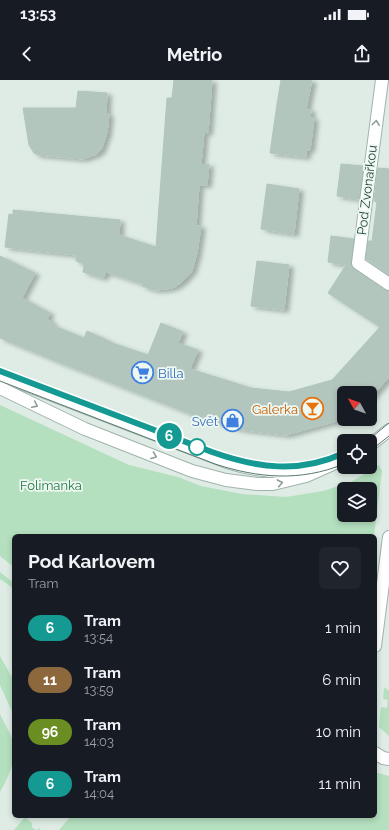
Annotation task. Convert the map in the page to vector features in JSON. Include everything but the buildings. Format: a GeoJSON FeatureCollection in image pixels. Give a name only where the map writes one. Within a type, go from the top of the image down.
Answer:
{"type":"FeatureCollection","features":[{"type":"Feature","properties":{"kind":"street","name":"Pod Zvonařkou"},"geometry":{"type":"LineString","coordinates":[[382,80],[358,263],[389,284]]}},
{"type":"Feature","properties":{"kind":"street"},"geometry":{"type":"LineString","coordinates":[[0,375],[211,457],[240,466],[269,471],[302,470],[325,466],[337,462]]}},
{"type":"Feature","properties":{"kind":"street"},"geometry":{"type":"LineString","coordinates":[[0,388],[85,429],[192,471],[226,480],[257,484],[273,484],[306,476],[337,462]]}},
{"type":"Feature","properties":{"kind":"street"},"geometry":{"type":"LineString","coordinates":[[377,439],[389,430]]}},
{"type":"Feature","properties":{"kind":"street"},"geometry":{"type":"LineString","coordinates":[[377,630],[389,537]]}},
{"type":"Feature","properties":{"kind":"street"},"geometry":{"type":"LineString","coordinates":[[377,754],[389,760]]}},
{"type":"Feature","properties":{"kind":"green space","name":"Folimanka"},"geometry":{"type":"Polygon","coordinates":[[[0,405],[129,465],[178,477],[201,486],[242,494],[286,497],[323,491],[337,486],[337,522],[376,522],[374,534],[12,534],[12,565],[0,556],[0,405]]]}},
{"type":"Feature","properties":{"kind":"green space","name":"Folimanka"},"geometry":{"type":"Polygon","coordinates":[[[379,465],[382,471],[377,512],[377,482],[351,482],[364,474],[377,474],[377,466],[379,465]]]}},
{"type":"Feature","properties":{"kind":"green space"},"geometry":{"type":"Polygon","coordinates":[[[0,572],[12,581],[12,588],[0,579],[0,572]]]}},
{"type":"Feature","properties":{"kind":"green space"},"geometry":{"type":"Polygon","coordinates":[[[0,656],[12,677],[12,712],[0,685],[0,656]]]}},
{"type":"Feature","properties":{"kind":"green space"},"geometry":{"type":"Polygon","coordinates":[[[384,687],[389,691],[389,736],[379,727],[381,707],[387,708],[388,700],[383,699],[384,687]]]}},
{"type":"Feature","properties":{"kind":"green space"},"geometry":{"type":"Polygon","coordinates":[[[0,714],[12,740],[12,765],[0,792],[0,714]]]}},
{"type":"Feature","properties":{"kind":"green space"},"geometry":{"type":"Polygon","coordinates":[[[377,773],[389,776],[389,830],[59,830],[69,818],[377,818],[377,773]]]}},
{"type":"Feature","properties":{"kind":"green space"},"geometry":{"type":"Polygon","coordinates":[[[24,818],[26,818],[32,823],[32,827],[38,830],[14,830],[24,818]]]}},
{"type":"Feature","properties":{"kind":"tram line"},"geometry":{"type":"LineString","coordinates":[[0,371],[212,452],[245,462],[262,465],[294,466],[311,464],[337,455]]}},
{"type":"Feature","properties":{"kind":"tram line","name":"6"},"geometry":{"type":"LineString","coordinates":[[0,371],[212,452],[243,462],[272,467],[293,466],[318,463],[337,456]]}},
{"type":"Feature","properties":{"kind":"tram line"},"geometry":{"type":"LineString","coordinates":[[0,381],[231,469],[263,475],[295,476],[311,474],[337,467]]}},
{"type":"Feature","properties":{"kind":"tram line"},"geometry":{"type":"LineString","coordinates":[[376,434],[389,423]]}},
{"type":"Feature","properties":{"kind":"tram line"},"geometry":{"type":"LineString","coordinates":[[377,445],[389,436]]}},
{"type":"Feature","properties":{"kind":"place","name":"Billa"},"geometry":{"type":"Point","coordinates":[142,373]}},
{"type":"Feature","properties":{"kind":"place","name":"Galerka"},"geometry":{"type":"Point","coordinates":[313,409]}},
{"type":"Feature","properties":{"kind":"place","name":"Svět"},"geometry":{"type":"Point","coordinates":[233,421]}}]}
